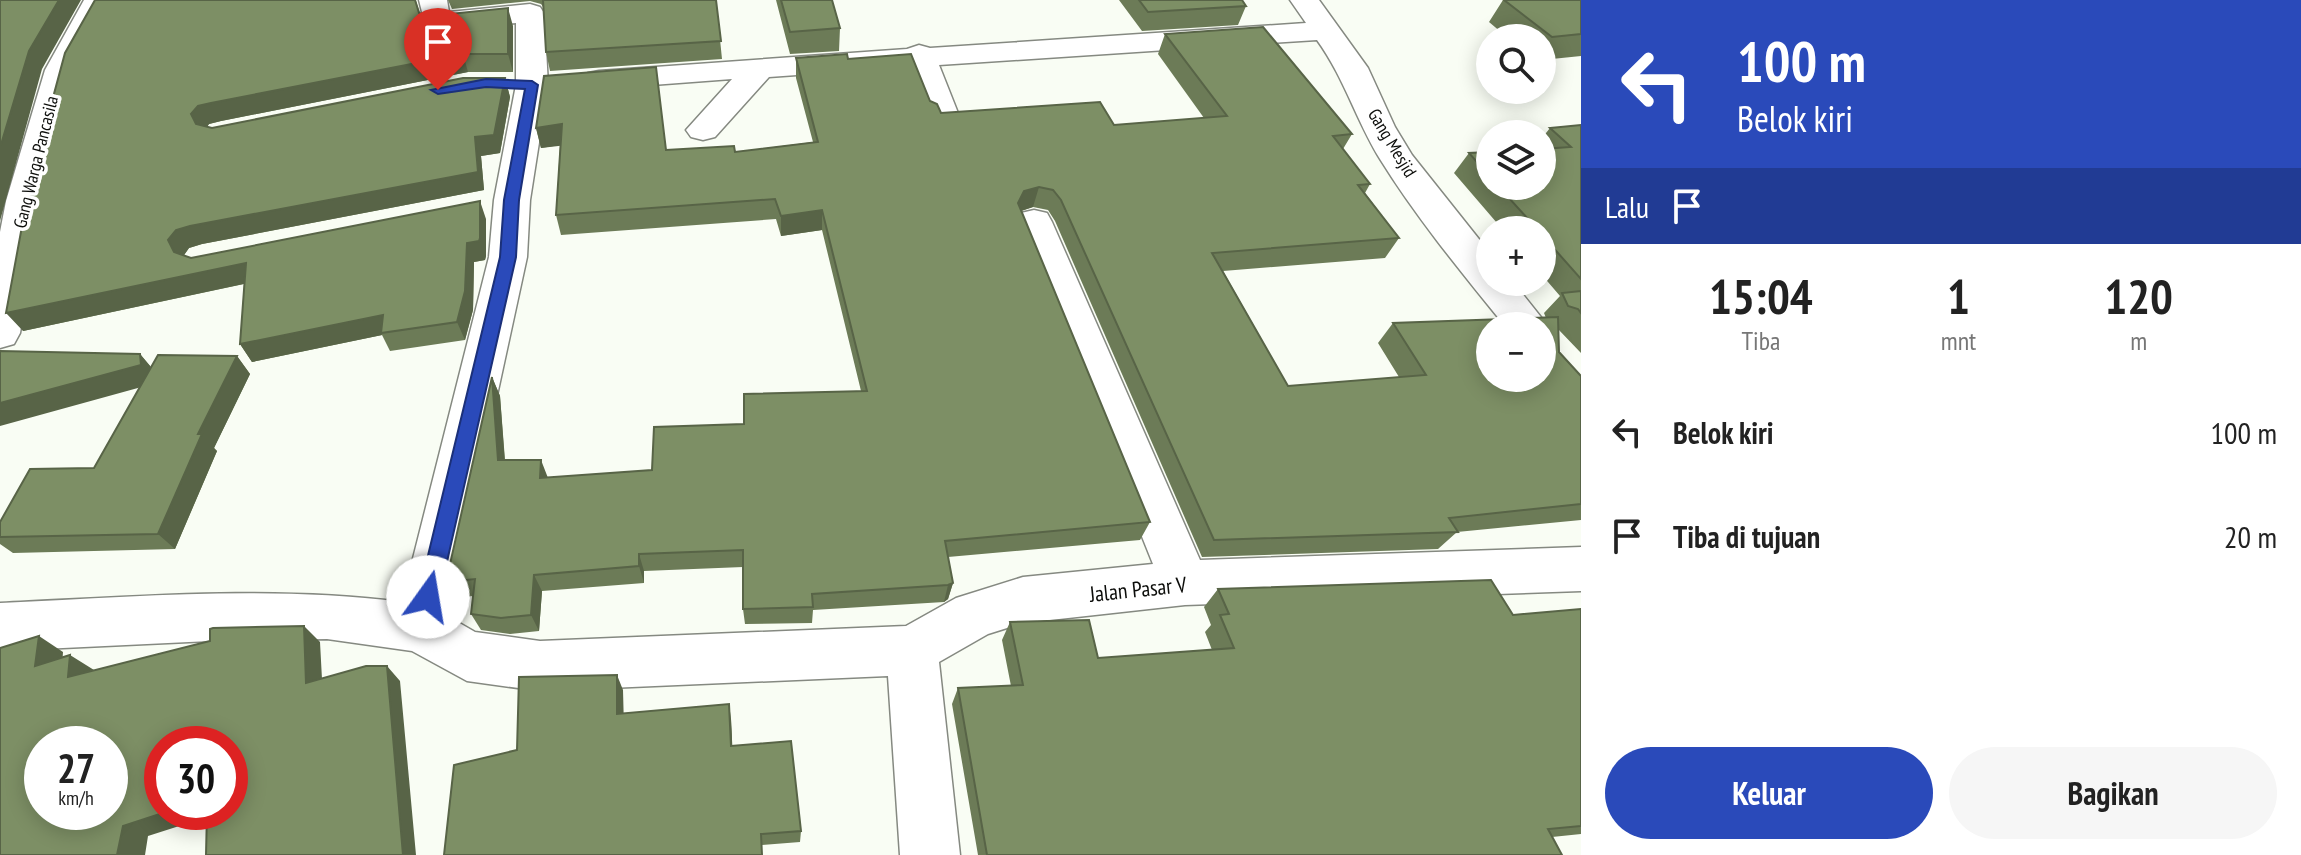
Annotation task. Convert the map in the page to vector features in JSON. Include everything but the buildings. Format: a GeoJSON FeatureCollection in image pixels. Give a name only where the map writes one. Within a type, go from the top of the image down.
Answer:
{"type":"FeatureCollection","features":[{"type":"Feature","properties":{"kind":"street","name":"Gang Warga Pancasila"},"geometry":{"type":"LineString","coordinates":[[0,333],[12,204],[60,70],[98,0]]}},
{"type":"Feature","properties":{"kind":"street"},"geometry":{"type":"LineString","coordinates":[[421,628],[508,257],[498,202],[530,13],[436,22],[433,0]]}},
{"type":"Feature","properties":{"kind":"street","name":"Gang Mesjid"},"geometry":{"type":"LineString","coordinates":[[1304,0],[1353,68],[1378,127],[1399,161],[1476,261]]}},
{"type":"Feature","properties":{"kind":"street"},"geometry":{"type":"LineString","coordinates":[[518,84],[919,54],[1054,34],[1328,30]]}},
{"type":"Feature","properties":{"kind":"street"},"geometry":{"type":"LineString","coordinates":[[919,54],[942,113]]}},
{"type":"Feature","properties":{"kind":"street"},"geometry":{"type":"LineString","coordinates":[[703,130],[760,68]]}},
{"type":"Feature","properties":{"kind":"street"},"geometry":{"type":"LineString","coordinates":[[1034,222],[1185,583]]}},
{"type":"Feature","properties":{"kind":"street","name":"Gang Mesjid"},"geometry":{"type":"LineString","coordinates":[[1503,296],[1517,312]]}},
{"type":"Feature","properties":{"kind":"street","name":"Jalan Pasar V"},"geometry":{"type":"LineString","coordinates":[[912,650],[974,615],[1023,600],[1185,583],[1581,569]]}},
{"type":"Feature","properties":{"kind":"street"},"geometry":{"type":"LineString","coordinates":[[0,627],[210,617],[327,616],[421,628],[467,656],[540,666],[912,650],[930,855]]}},
{"type":"Feature","properties":{"kind":"route"},"geometry":{"type":"LineString","coordinates":[[428,597],[508,257],[512,200],[532,85],[503,82],[438,90]]}}]}
